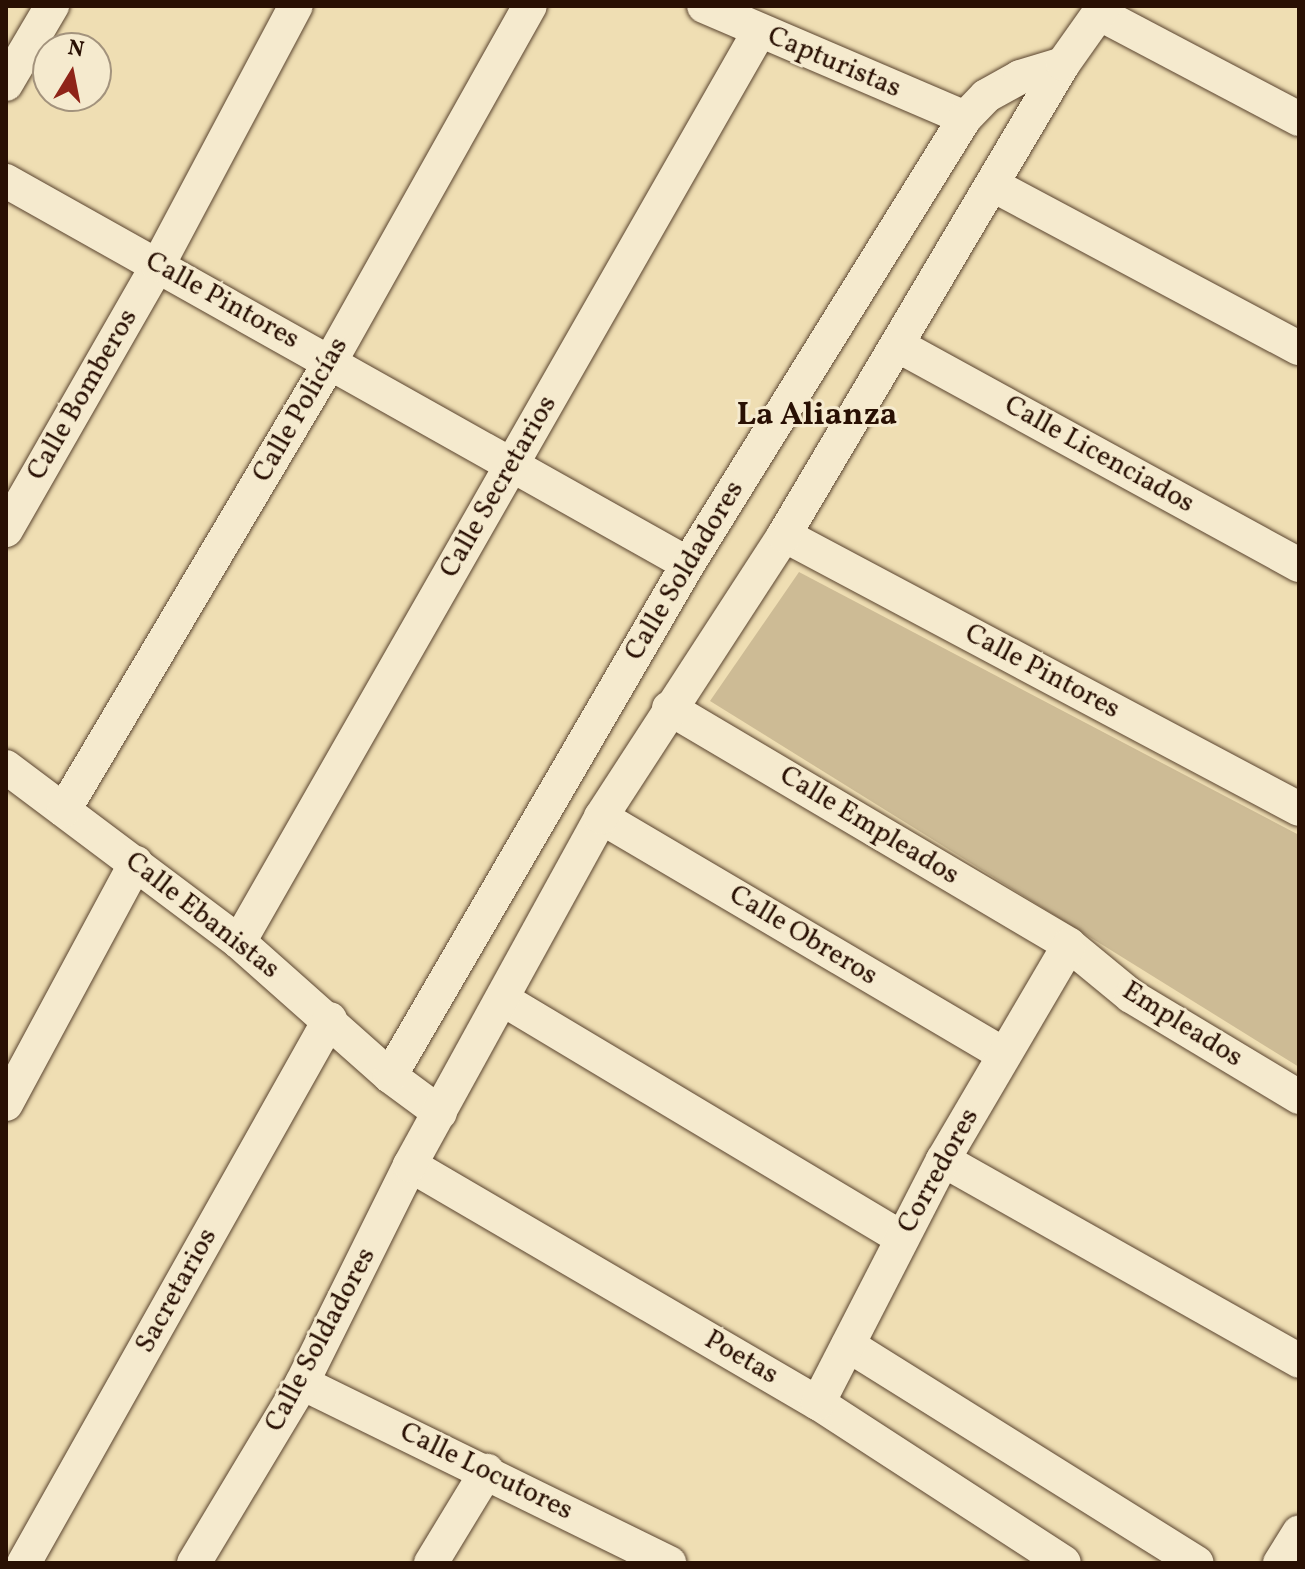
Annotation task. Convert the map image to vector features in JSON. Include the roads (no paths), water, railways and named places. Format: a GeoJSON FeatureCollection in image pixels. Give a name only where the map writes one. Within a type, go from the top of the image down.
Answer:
{"type":"FeatureCollection","features":[{"type":"Feature","properties":{"kind":"street"},"geometry":{"type":"LineString","coordinates":[[6,84],[52,6]]}},
{"type":"Feature","properties":{"kind":"street","name":"Calle Bomberos"},"geometry":{"type":"LineString","coordinates":[[6,530],[158,265],[296,6]]}},
{"type":"Feature","properties":{"kind":"street","name":"Calle Policías"},"geometry":{"type":"LineString","coordinates":[[64,810],[330,362],[530,6]]}},
{"type":"Feature","properties":{"kind":"street","name":"Capturistas"},"geometry":{"type":"LineString","coordinates":[[704,6],[965,118]]}},
{"type":"Feature","properties":{"kind":"street"},"geometry":{"type":"LineString","coordinates":[[1102,10],[1299,119]]}},
{"type":"Feature","properties":{"kind":"street","name":"Calle Soldadores"},"geometry":{"type":"LineString","coordinates":[[194,1563],[302,1383],[410,1165],[504,1000],[601,817],[784,535],[995,186],[1063,64],[1102,10]]}},
{"type":"Feature","properties":{"kind":"street","name":"Calle Secretarios"},"geometry":{"type":"LineString","coordinates":[[239,942],[759,32]]}},
{"type":"Feature","properties":{"kind":"street","name":"Calle Soldadores"},"geometry":{"type":"LineString","coordinates":[[390,1076],[688,564],[965,118],[986,96],[1020,77],[1063,64]]}},
{"type":"Feature","properties":{"kind":"street","name":"Calle Pintores"},"geometry":{"type":"LineString","coordinates":[[6,181],[688,564]]}},
{"type":"Feature","properties":{"kind":"street"},"geometry":{"type":"LineString","coordinates":[[995,186],[1299,348]]}},
{"type":"Feature","properties":{"kind":"street","name":"Calle Licenciados"},"geometry":{"type":"LineString","coordinates":[[899,346],[1299,565]]}},
{"type":"Feature","properties":{"kind":"street","name":"Calle Pintores"},"geometry":{"type":"LineString","coordinates":[[784,535],[1299,809]]}},
{"type":"Feature","properties":{"kind":"street","name":"Calle Empleados"},"geometry":{"type":"LineString","coordinates":[[669,708],[1069,945]]}},
{"type":"Feature","properties":{"kind":"street","name":"Calle Ebanistas"},"geometry":{"type":"LineString","coordinates":[[6,767],[239,942],[330,1019],[390,1076]]}},
{"type":"Feature","properties":{"kind":"street","name":"Calle Obreros"},"geometry":{"type":"LineString","coordinates":[[601,817],[1004,1054]]}},
{"type":"Feature","properties":{"kind":"street"},"geometry":{"type":"LineString","coordinates":[[6,1104],[136,863]]}},
{"type":"Feature","properties":{"kind":"street","name":"Corredores"},"geometry":{"type":"LineString","coordinates":[[818,1403],[943,1160],[1069,945]]}},
{"type":"Feature","properties":{"kind":"street","name":"Empleados"},"geometry":{"type":"LineString","coordinates":[[1069,945],[1131,996],[1299,1097]]}},
{"type":"Feature","properties":{"kind":"street"},"geometry":{"type":"LineString","coordinates":[[504,1000],[902,1238]]}},
{"type":"Feature","properties":{"kind":"street","name":"Sacretarios"},"geometry":{"type":"LineString","coordinates":[[24,1563],[330,1019]]}},
{"type":"Feature","properties":{"kind":"street"},"geometry":{"type":"LineString","coordinates":[[390,1076],[440,1113]]}},
{"type":"Feature","properties":{"kind":"street"},"geometry":{"type":"LineString","coordinates":[[943,1160],[1299,1361]]}},
{"type":"Feature","properties":{"kind":"street","name":"Poetas"},"geometry":{"type":"LineString","coordinates":[[410,1165],[818,1403],[1064,1563]]}},
{"type":"Feature","properties":{"kind":"street"},"geometry":{"type":"LineString","coordinates":[[848,1345],[1197,1563]]}},
{"type":"Feature","properties":{"kind":"street","name":"Calle Locutores"},"geometry":{"type":"LineString","coordinates":[[302,1383],[487,1471],[669,1563]]}},
{"type":"Feature","properties":{"kind":"street"},"geometry":{"type":"LineString","coordinates":[[431,1563],[487,1471]]}},
{"type":"Feature","properties":{"kind":"street"},"geometry":{"type":"LineString","coordinates":[[1280,1563],[1299,1533]]}},
{"type":"Feature","properties":{"kind":"district","name":"La Alianza"},"geometry":{"type":"Point","coordinates":[817,416]}}]}
